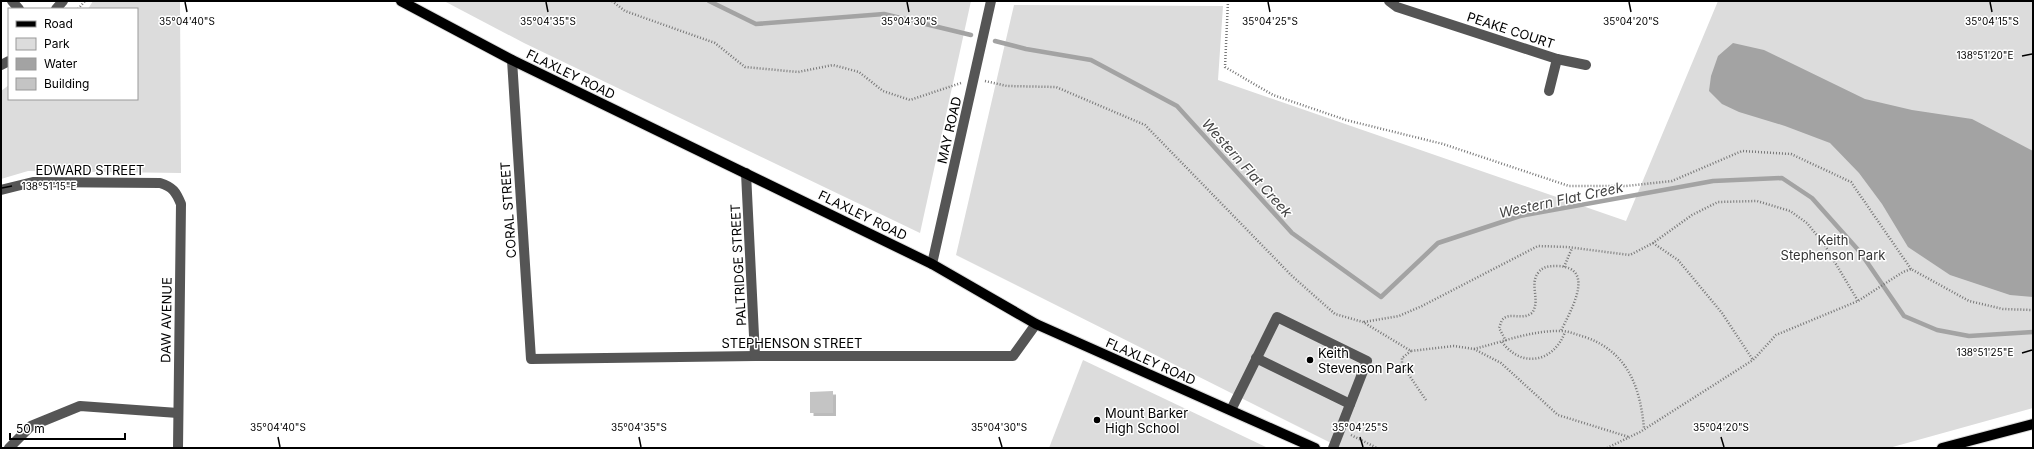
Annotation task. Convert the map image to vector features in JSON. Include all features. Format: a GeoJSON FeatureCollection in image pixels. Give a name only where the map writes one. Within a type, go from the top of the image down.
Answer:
{"type":"FeatureCollection","features":[{"type":"Feature","properties":{"kind":"main road","name":"FLAXLEY ROAD"},"geometry":{"type":"LineString","coordinates":[[401,1],[512,60],[932,264],[1036,324],[1315,448]]}},
{"type":"Feature","properties":{"kind":"main road"},"geometry":{"type":"LineString","coordinates":[[1942,448],[2033,424]]}},
{"type":"Feature","properties":{"kind":"street","name":"MAY ROAD"},"geometry":{"type":"LineString","coordinates":[[932,264],[991,1]]}},
{"type":"Feature","properties":{"kind":"street","name":"PEAKE COURT"},"geometry":{"type":"LineString","coordinates":[[1389,1],[1397,7],[1557,59],[1586,65]]}},
{"type":"Feature","properties":{"kind":"street","name":"PEAKE COURT"},"geometry":{"type":"LineString","coordinates":[[1549,91],[1557,59]]}},
{"type":"Feature","properties":{"kind":"street","name":"CORAL STREET"},"geometry":{"type":"LineString","coordinates":[[512,60],[531,359]]}},
{"type":"Feature","properties":{"kind":"street","name":"PALTRIDGE STREET"},"geometry":{"type":"LineString","coordinates":[[746,173],[755,356]]}},
{"type":"Feature","properties":{"kind":"street","name":"EDWARD STREET"},"geometry":{"type":"LineString","coordinates":[[1,190],[33,182],[152,183],[170,186],[176,192]]}},
{"type":"Feature","properties":{"kind":"street","name":"DAW AVENUE"},"geometry":{"type":"LineString","coordinates":[[176,192],[181,204],[178,448]]}},
{"type":"Feature","properties":{"kind":"street"},"geometry":{"type":"LineString","coordinates":[[1231,410],[1277,317],[1367,361],[1333,448]]}},
{"type":"Feature","properties":{"kind":"street","name":"STEPHENSON STREET"},"geometry":{"type":"LineString","coordinates":[[531,359],[755,356],[1013,356],[1036,324]]}},
{"type":"Feature","properties":{"kind":"street"},"geometry":{"type":"LineString","coordinates":[[1256,358],[1350,404]]}},
{"type":"Feature","properties":{"kind":"street"},"geometry":{"type":"LineString","coordinates":[[9,448],[32,426],[80,406],[178,413]]}},
{"type":"Feature","properties":{"kind":"path"},"geometry":{"type":"LineString","coordinates":[[612,1],[625,11],[715,43],[745,67],[798,72],[834,64],[859,72],[883,91],[910,100],[974,78],[1008,86],[1056,87],[1145,125],[1292,276],[1335,314],[1363,322],[1411,351]]}},
{"type":"Feature","properties":{"kind":"path"},"geometry":{"type":"LineString","coordinates":[[1228,1],[1225,67],[1273,95],[1346,120],[1443,144],[1569,186],[1626,186],[1672,181],[1742,151],[1791,154],[1851,182],[1911,270],[1969,301],[2003,309],[2033,310]]}},
{"type":"Feature","properties":{"kind":"path"},"geometry":{"type":"LineString","coordinates":[[1363,322],[1399,316],[1538,246],[1572,248],[1630,255],[1653,243],[1692,215],[1718,202],[1757,201],[1790,211],[1806,224],[1824,244],[1858,301]]}},
{"type":"Feature","properties":{"kind":"path"},"geometry":{"type":"LineString","coordinates":[[1653,243],[1678,260],[1722,313],[1753,360]]}},
{"type":"Feature","properties":{"kind":"path"},"geometry":{"type":"LineString","coordinates":[[1564,267],[1572,248]]}},
{"type":"Feature","properties":{"kind":"path"},"geometry":{"type":"LineString","coordinates":[[1506,341],[1499,328],[1502,320],[1509,316],[1527,317],[1535,309],[1537,299],[1535,283],[1538,273],[1546,267],[1564,267],[1574,272],[1578,277],[1579,288],[1561,331]]}},
{"type":"Feature","properties":{"kind":"path"},"geometry":{"type":"LineString","coordinates":[[1607,448],[1644,428],[1753,360],[1776,335],[1858,301],[1894,277],[1911,270]]}},
{"type":"Feature","properties":{"kind":"path"},"geometry":{"type":"LineString","coordinates":[[1474,349],[1546,332],[1561,331],[1594,340],[1611,352],[1626,366],[1636,386],[1644,428]]}},
{"type":"Feature","properties":{"kind":"path"},"geometry":{"type":"LineString","coordinates":[[1502,342],[1508,350],[1516,355],[1534,359],[1550,353],[1557,348],[1565,332]]}},
{"type":"Feature","properties":{"kind":"path"},"geometry":{"type":"LineString","coordinates":[[1426,400],[1402,365],[1402,358],[1411,351],[1454,346],[1474,349],[1502,363],[1558,415],[1629,437]]}},
{"type":"Feature","properties":{"kind":"path"},"geometry":{"type":"LineString","coordinates":[[1340,429],[1377,448]]}},
{"type":"Feature","properties":{"kind":"green space"},"geometry":{"type":"Polygon","coordinates":[[[93,1],[180,1],[181,173],[28,171],[1,179],[1,91],[8,86],[8,100],[138,100],[138,8],[89,8],[93,1]]]}},
{"type":"Feature","properties":{"kind":"green space"},"geometry":{"type":"Polygon","coordinates":[[[444,1],[971,1],[920,233],[524,43],[444,1]]]}},
{"type":"Feature","properties":{"kind":"green space","name":"Keith Stephenson Park"},"geometry":{"type":"Polygon","coordinates":[[[1718,1],[2033,1],[2033,408],[1889,448],[1341,448],[956,255],[1014,5],[1223,6],[1218,80],[1626,221],[1718,1]]]}},
{"type":"Feature","properties":{"kind":"green space"},"geometry":{"type":"Polygon","coordinates":[[[1083,360],[1268,448],[1049,448],[1083,360]]]}},
{"type":"Feature","properties":{"kind":"water"},"geometry":{"type":"Polygon","coordinates":[[[1733,43],[1764,50],[1865,99],[1912,110],[1972,119],[2033,151],[2033,297],[2010,295],[1950,275],[1908,247],[1882,204],[1859,173],[1830,143],[1785,126],[1739,112],[1722,104],[1709,91],[1711,76],[1718,56],[1733,43]]]}},
{"type":"Feature","properties":{"kind":"building"},"geometry":{"type":"Polygon","coordinates":[[[833,391],[833,413],[810,413],[810,392],[833,391]]]}},
{"type":"Feature","properties":{"kind":"waterway","name":"Western Flat Creek"},"geometry":{"type":"LineString","coordinates":[[709,1],[756,24],[884,14],[971,35]]}},
{"type":"Feature","properties":{"kind":"waterway","name":"Western Flat Creek"},"geometry":{"type":"LineString","coordinates":[[995,41],[1026,49],[1091,60],[1177,106],[1292,233],[1381,297],[1438,243],[1520,216],[1713,181],[1782,178],[1812,198],[1860,252],[1904,316],[1937,330],[1969,336],[2033,332]]}},
{"type":"Feature","properties":{"kind":"place","name":"Keith Stevenson Park"},"geometry":{"type":"Point","coordinates":[1310,360]}},
{"type":"Feature","properties":{"kind":"place","name":"Mount Barker High School"},"geometry":{"type":"Point","coordinates":[1097,420]}}]}
